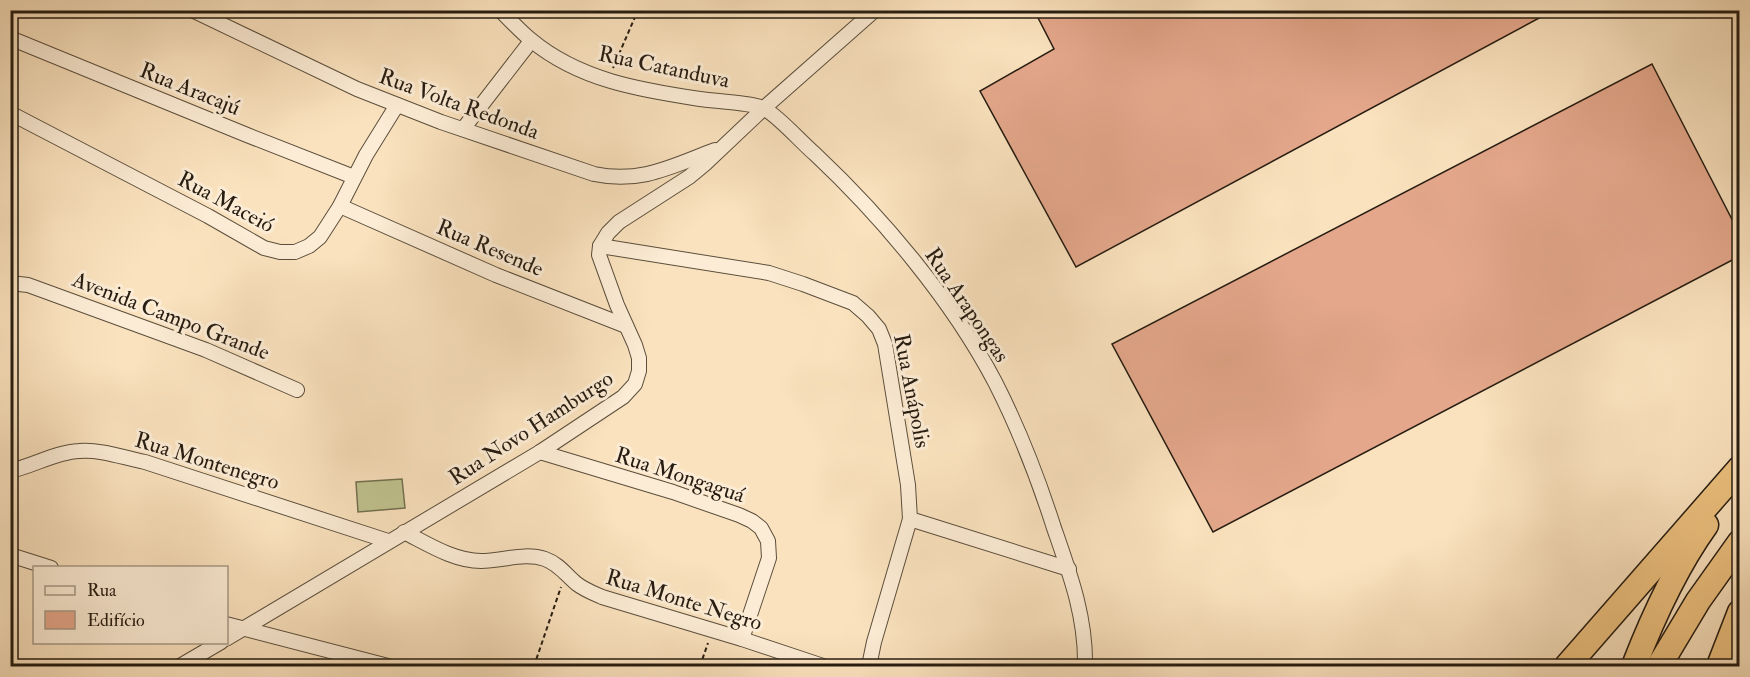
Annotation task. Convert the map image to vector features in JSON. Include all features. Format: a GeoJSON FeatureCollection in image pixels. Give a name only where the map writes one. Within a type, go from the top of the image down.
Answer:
{"type":"FeatureCollection","features":[{"type":"Feature","properties":{"kind":"highway"},"geometry":{"type":"LineString","coordinates":[[1567,666],[1740,468]]}},
{"type":"Feature","properties":{"kind":"highway"},"geometry":{"type":"LineString","coordinates":[[1634,666],[1652,619],[1676,573],[1702,531],[1740,479]]}},
{"type":"Feature","properties":{"kind":"highway"},"geometry":{"type":"LineString","coordinates":[[1659,666],[1698,601],[1740,542]]}},
{"type":"Feature","properties":{"kind":"highway"},"geometry":{"type":"LineString","coordinates":[[1719,666],[1740,612]]}},
{"type":"Feature","properties":{"kind":"street","name":"Rua Volta Redonda"},"geometry":{"type":"LineString","coordinates":[[192,10],[357,89],[463,129],[614,178],[637,177],[657,172],[722,147]]}},
{"type":"Feature","properties":{"kind":"street","name":"Rua Catanduva"},"geometry":{"type":"LineString","coordinates":[[500,10],[531,41],[560,60],[607,81],[665,94],[764,108]]}},
{"type":"Feature","properties":{"kind":"street"},"geometry":{"type":"LineString","coordinates":[[856,10],[873,12]]}},
{"type":"Feature","properties":{"kind":"street"},"geometry":{"type":"LineString","coordinates":[[600,246],[619,222],[689,177],[873,12]]}},
{"type":"Feature","properties":{"kind":"street","name":"Rua Aracajú"},"geometry":{"type":"LineString","coordinates":[[10,38],[354,177]]}},
{"type":"Feature","properties":{"kind":"street"},"geometry":{"type":"LineString","coordinates":[[463,129],[531,41]]}},
{"type":"Feature","properties":{"kind":"street","name":"Rua Maceió"},"geometry":{"type":"LineString","coordinates":[[10,113],[198,210],[264,248],[279,252],[295,252],[309,246],[320,237],[398,105]]}},
{"type":"Feature","properties":{"kind":"street","name":"Rua Arapongas"},"geometry":{"type":"LineString","coordinates":[[764,108],[848,186],[915,263],[948,308],[994,381],[1044,495],[1069,569],[1083,623],[1085,666]]}},
{"type":"Feature","properties":{"kind":"street","name":"Rua Resende"},"geometry":{"type":"LineString","coordinates":[[340,206],[496,275],[626,326]]}},
{"type":"Feature","properties":{"kind":"street","name":"Rua Novo Hamburgo"},"geometry":{"type":"LineString","coordinates":[[228,638],[540,452],[624,397],[635,384],[639,371],[639,358],[604,271],[599,255],[600,246]]}},
{"type":"Feature","properties":{"kind":"street","name":"Rua Anápolis"},"geometry":{"type":"LineString","coordinates":[[600,246],[769,273],[854,303],[879,329],[885,344],[908,486],[910,519],[869,666]]}},
{"type":"Feature","properties":{"kind":"street"},"geometry":{"type":"LineString","coordinates":[[10,271],[28,285]]}},
{"type":"Feature","properties":{"kind":"street"},"geometry":{"type":"LineString","coordinates":[[10,283],[28,285]]}},
{"type":"Feature","properties":{"kind":"street","name":"Avenida Campo Grande"},"geometry":{"type":"LineString","coordinates":[[28,285],[206,350],[297,390]]}},
{"type":"Feature","properties":{"kind":"street","name":"Rua Montenegro"},"geometry":{"type":"LineString","coordinates":[[10,471],[80,450],[106,453],[145,462],[388,542]]}},
{"type":"Feature","properties":{"kind":"street","name":"Rua Mongaguá"},"geometry":{"type":"LineString","coordinates":[[540,452],[673,492],[728,511],[752,521],[760,528],[768,541],[769,558],[742,639]]}},
{"type":"Feature","properties":{"kind":"street"},"geometry":{"type":"LineString","coordinates":[[910,519],[1069,569]]}},
{"type":"Feature","properties":{"kind":"street","name":"Rua Monte Negro"},"geometry":{"type":"LineString","coordinates":[[404,532],[468,560],[534,557],[555,564],[577,584],[602,597],[823,666]]}},
{"type":"Feature","properties":{"kind":"street"},"geometry":{"type":"LineString","coordinates":[[10,555],[48,566]]}},
{"type":"Feature","properties":{"kind":"street"},"geometry":{"type":"LineString","coordinates":[[228,625],[388,666]]}},
{"type":"Feature","properties":{"kind":"street"},"geometry":{"type":"LineString","coordinates":[[180,666],[218,644]]}},
{"type":"Feature","properties":{"kind":"path"},"geometry":{"type":"LineString","coordinates":[[607,81],[638,10]]}},
{"type":"Feature","properties":{"kind":"path"},"geometry":{"type":"LineString","coordinates":[[534,666],[566,572]]}},
{"type":"Feature","properties":{"kind":"path"},"geometry":{"type":"LineString","coordinates":[[700,666],[711,631]]}},
{"type":"Feature","properties":{"kind":"green space"},"geometry":{"type":"Polygon","coordinates":[[[402,479],[405,508],[358,512],[356,482],[402,479]]]}},
{"type":"Feature","properties":{"kind":"building"},"geometry":{"type":"Polygon","coordinates":[[[1034,10],[1554,10],[1076,267],[980,91],[1054,49],[1034,10]]]}},
{"type":"Feature","properties":{"kind":"building"},"geometry":{"type":"Polygon","coordinates":[[[1652,64],[1740,235],[1740,256],[1213,532],[1112,344],[1652,64]]]}}]}
